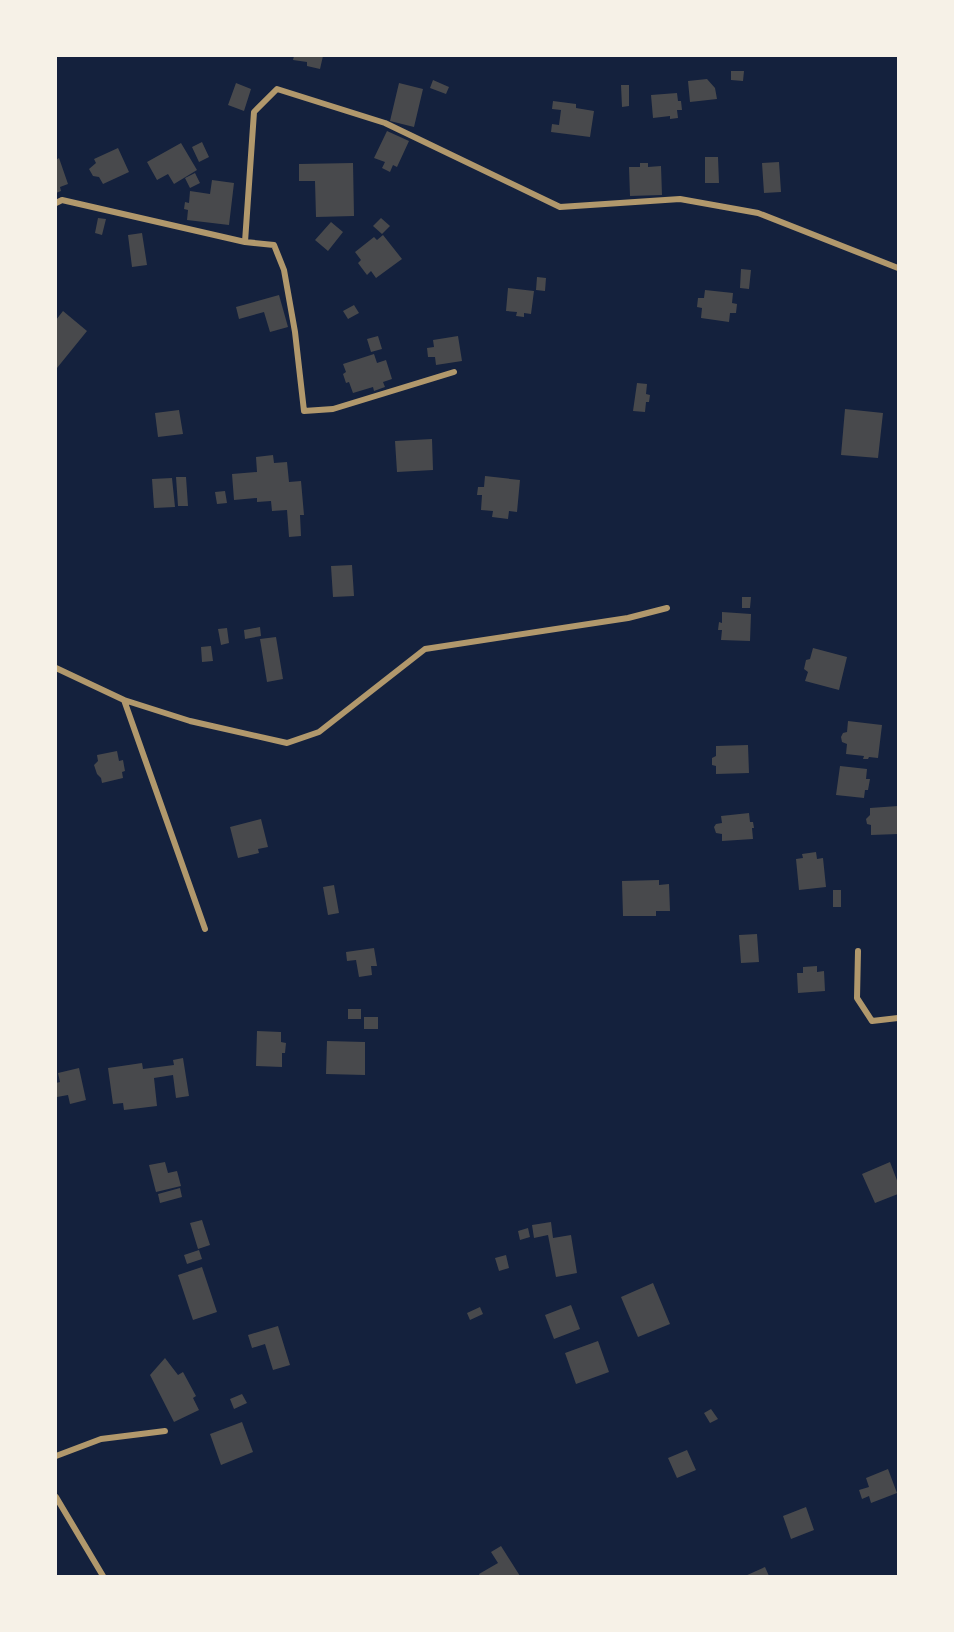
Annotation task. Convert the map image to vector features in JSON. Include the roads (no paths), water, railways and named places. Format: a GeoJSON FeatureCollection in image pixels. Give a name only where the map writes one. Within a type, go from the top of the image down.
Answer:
{"type":"FeatureCollection","features":[{"type":"Feature","properties":{"kind":"street"},"geometry":{"type":"LineString","coordinates":[[245,242],[254,112],[277,89],[385,123],[560,207],[680,199],[758,213],[898,268]]}},
{"type":"Feature","properties":{"kind":"street"},"geometry":{"type":"LineString","coordinates":[[56,203],[62,200],[245,242],[274,245],[284,270],[295,332],[304,411],[333,409],[454,372]]}},
{"type":"Feature","properties":{"kind":"street"},"geometry":{"type":"LineString","coordinates":[[56,668],[124,700],[190,721],[287,743],[319,732],[425,649],[628,618],[667,608]]}},
{"type":"Feature","properties":{"kind":"street"},"geometry":{"type":"LineString","coordinates":[[124,700],[205,929]]}},
{"type":"Feature","properties":{"kind":"street"},"geometry":{"type":"LineString","coordinates":[[858,951],[858,998],[872,1021],[898,1018]]}},
{"type":"Feature","properties":{"kind":"street"},"geometry":{"type":"LineString","coordinates":[[56,1456],[101,1439],[165,1431]]}},
{"type":"Feature","properties":{"kind":"street"},"geometry":{"type":"LineString","coordinates":[[56,1497],[103,1576]]}}]}
